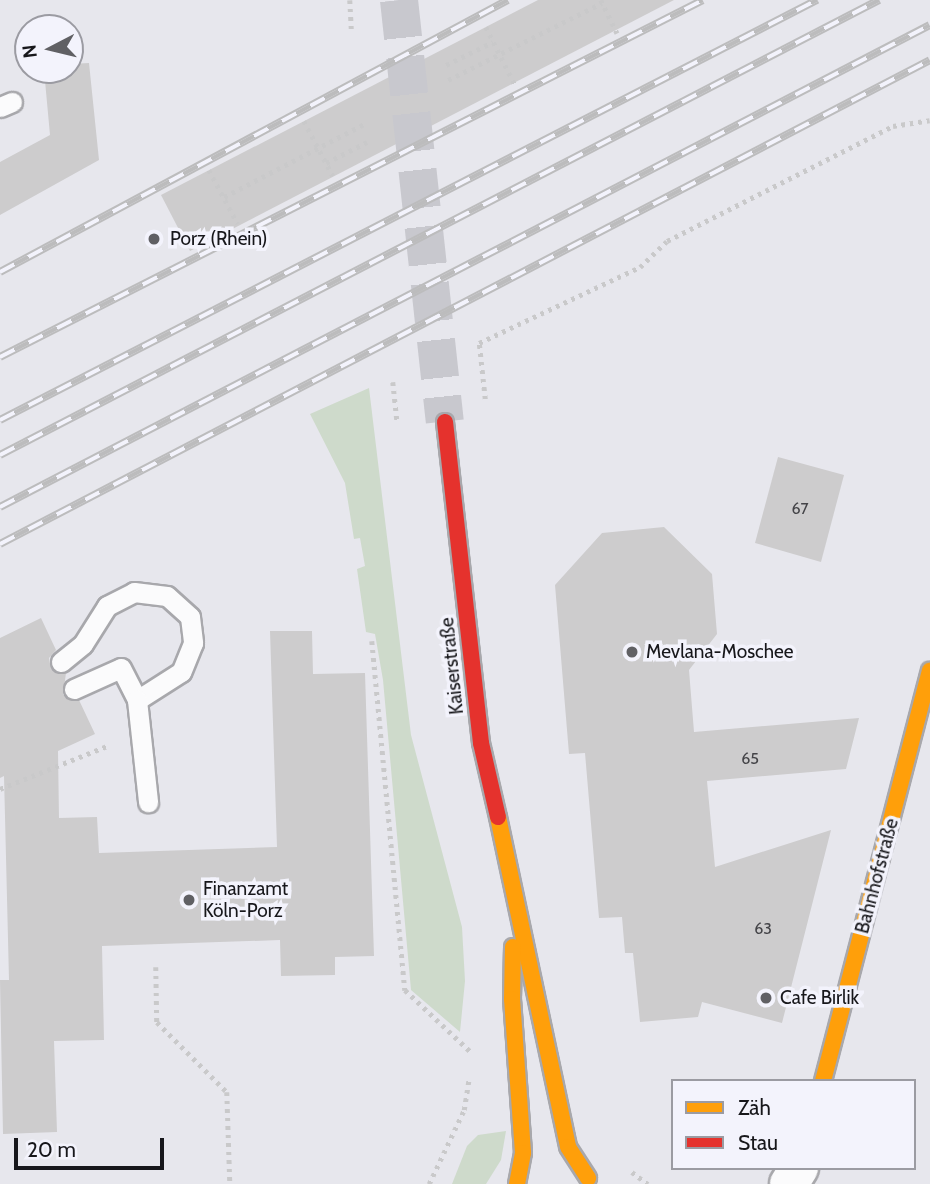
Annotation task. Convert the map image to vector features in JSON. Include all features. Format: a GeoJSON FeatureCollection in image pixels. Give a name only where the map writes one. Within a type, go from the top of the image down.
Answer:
{"type":"FeatureCollection","features":[{"type":"Feature","properties":{"kind":"main road","name":"Kaiserstraße"},"geometry":{"type":"LineString","coordinates":[[445,422],[481,743],[514,903],[539,996],[568,1147],[594,1181]]}},
{"type":"Feature","properties":{"kind":"main road","name":"Bahnhofstraße"},"geometry":{"type":"LineString","coordinates":[[824,1079],[930,671]]}},
{"type":"Feature","properties":{"kind":"main road","name":"Kaiserstraße"},"geometry":{"type":"LineString","coordinates":[[514,903],[512,999],[523,1182]]}},
{"type":"Feature","properties":{"kind":"main road"},"geometry":{"type":"LineString","coordinates":[[569,1175],[594,1181]]}},
{"type":"Feature","properties":{"kind":"lane"},"geometry":{"type":"LineString","coordinates":[[61,662],[83,644],[107,606],[134,592],[166,596],[190,617],[193,643],[181,671],[137,700]]}},
{"type":"Feature","properties":{"kind":"lane"},"geometry":{"type":"LineString","coordinates":[[74,689],[121,668],[137,700],[148,802]]}},
{"type":"Feature","properties":{"kind":"path"},"geometry":{"type":"LineString","coordinates":[[350,0],[352,33]]}},
{"type":"Feature","properties":{"kind":"path"},"geometry":{"type":"LineString","coordinates":[[448,80],[601,1],[617,33]]}},
{"type":"Feature","properties":{"kind":"path"},"geometry":{"type":"LineString","coordinates":[[486,27],[515,85]]}},
{"type":"Feature","properties":{"kind":"path"},"geometry":{"type":"LineString","coordinates":[[446,65],[494,42]]}},
{"type":"Feature","properties":{"kind":"path"},"geometry":{"type":"LineString","coordinates":[[479,343],[640,267],[667,241],[893,126],[930,120]]}},
{"type":"Feature","properties":{"kind":"path"},"geometry":{"type":"LineString","coordinates":[[304,121],[333,176]]}},
{"type":"Feature","properties":{"kind":"path"},"geometry":{"type":"LineString","coordinates":[[224,197],[364,124]]}},
{"type":"Feature","properties":{"kind":"path"},"geometry":{"type":"LineString","coordinates":[[326,163],[367,142]]}},
{"type":"Feature","properties":{"kind":"path"},"geometry":{"type":"LineString","coordinates":[[209,170],[238,224]]}},
{"type":"Feature","properties":{"kind":"path"},"geometry":{"type":"LineString","coordinates":[[372,641],[405,990],[474,1054]]}},
{"type":"Feature","properties":{"kind":"path"},"geometry":{"type":"LineString","coordinates":[[0,789],[141,733]]}},
{"type":"Feature","properties":{"kind":"path"},"geometry":{"type":"LineString","coordinates":[[156,967],[157,1022],[227,1092],[230,1184]]}},
{"type":"Feature","properties":{"kind":"path"},"geometry":{"type":"LineString","coordinates":[[429,1184],[464,1110]]}},
{"type":"Feature","properties":{"kind":"green space"},"geometry":{"type":"Polygon","coordinates":[[[369,388],[411,735],[462,927],[465,981],[460,1032],[411,990],[383,680],[375,634],[366,632],[357,569],[365,566],[360,538],[354,539],[345,483],[310,414],[369,388]]]}},
{"type":"Feature","properties":{"kind":"green space"},"geometry":{"type":"Polygon","coordinates":[[[506,1131],[501,1160],[486,1184],[452,1184],[467,1146],[478,1135],[506,1131]]]}},
{"type":"Feature","properties":{"kind":"building"},"geometry":{"type":"Polygon","coordinates":[[[538,0],[674,0],[190,251],[161,195],[538,0]]]}},
{"type":"Feature","properties":{"kind":"building"},"geometry":{"type":"Polygon","coordinates":[[[84,63],[89,63],[99,160],[0,215],[0,162],[50,135],[45,84],[84,84],[84,63]]]}},
{"type":"Feature","properties":{"kind":"building"},"geometry":{"type":"Polygon","coordinates":[[[778,457],[844,475],[821,562],[755,543],[778,457]]]}},
{"type":"Feature","properties":{"kind":"building"},"geometry":{"type":"Polygon","coordinates":[[[664,527],[712,574],[717,634],[689,670],[694,732],[859,718],[846,769],[707,781],[715,867],[831,830],[782,1023],[702,1002],[698,1017],[640,1022],[633,953],[625,953],[622,917],[599,918],[585,753],[569,754],[555,585],[602,533],[664,527]]]}},
{"type":"Feature","properties":{"kind":"building","name":"Finanzamt Köln-Porz"},"geometry":{"type":"Polygon","coordinates":[[[41,618],[56,650],[49,658],[51,669],[66,673],[63,695],[79,700],[95,734],[58,751],[59,818],[97,817],[99,853],[277,847],[270,631],[312,631],[313,674],[365,673],[374,956],[335,957],[335,975],[281,976],[280,940],[102,946],[104,1040],[54,1041],[57,1132],[3,1134],[0,980],[9,980],[4,776],[0,778],[0,638],[41,618]]]}},
{"type":"Feature","properties":{"kind":"tunnel"},"geometry":{"type":"LineString","coordinates":[[399,0],[445,422]]}},
{"type":"Feature","properties":{"kind":"railway"},"geometry":{"type":"LineString","coordinates":[[0,272],[508,0]]}},
{"type":"Feature","properties":{"kind":"railway"},"geometry":{"type":"LineString","coordinates":[[0,357],[703,0]]}},
{"type":"Feature","properties":{"kind":"railway"},"geometry":{"type":"LineString","coordinates":[[0,420],[817,0]]}},
{"type":"Feature","properties":{"kind":"railway"},"geometry":{"type":"LineString","coordinates":[[0,455],[879,0]]}},
{"type":"Feature","properties":{"kind":"railway"},"geometry":{"type":"LineString","coordinates":[[0,507],[930,25]]}},
{"type":"Feature","properties":{"kind":"railway"},"geometry":{"type":"LineString","coordinates":[[0,544],[930,60]]}},
{"type":"Feature","properties":{"kind":"traffic: slow"},"geometry":{"type":"LineString","coordinates":[[824,1079],[930,671]]}},
{"type":"Feature","properties":{"kind":"traffic: slow"},"geometry":{"type":"LineString","coordinates":[[498,817],[568,1147],[588,1178]]}},
{"type":"Feature","properties":{"kind":"traffic: slow"},"geometry":{"type":"LineString","coordinates":[[513,947],[512,999],[523,1153],[517,1184]]}},
{"type":"Feature","properties":{"kind":"traffic: jam"},"geometry":{"type":"LineString","coordinates":[[445,422],[481,743],[498,817]]}},
{"type":"Feature","properties":{"kind":"place","name":"Porz (Rhein)"},"geometry":{"type":"Point","coordinates":[154,239]}},
{"type":"Feature","properties":{"kind":"place","name":"Mevlana-Moschee"},"geometry":{"type":"Point","coordinates":[632,652]}},
{"type":"Feature","properties":{"kind":"place","name":"Finanzamt Köln-Porz"},"geometry":{"type":"Point","coordinates":[189,900]}},
{"type":"Feature","properties":{"kind":"place","name":"Cafe Birlik"},"geometry":{"type":"Point","coordinates":[766,998]}}]}
